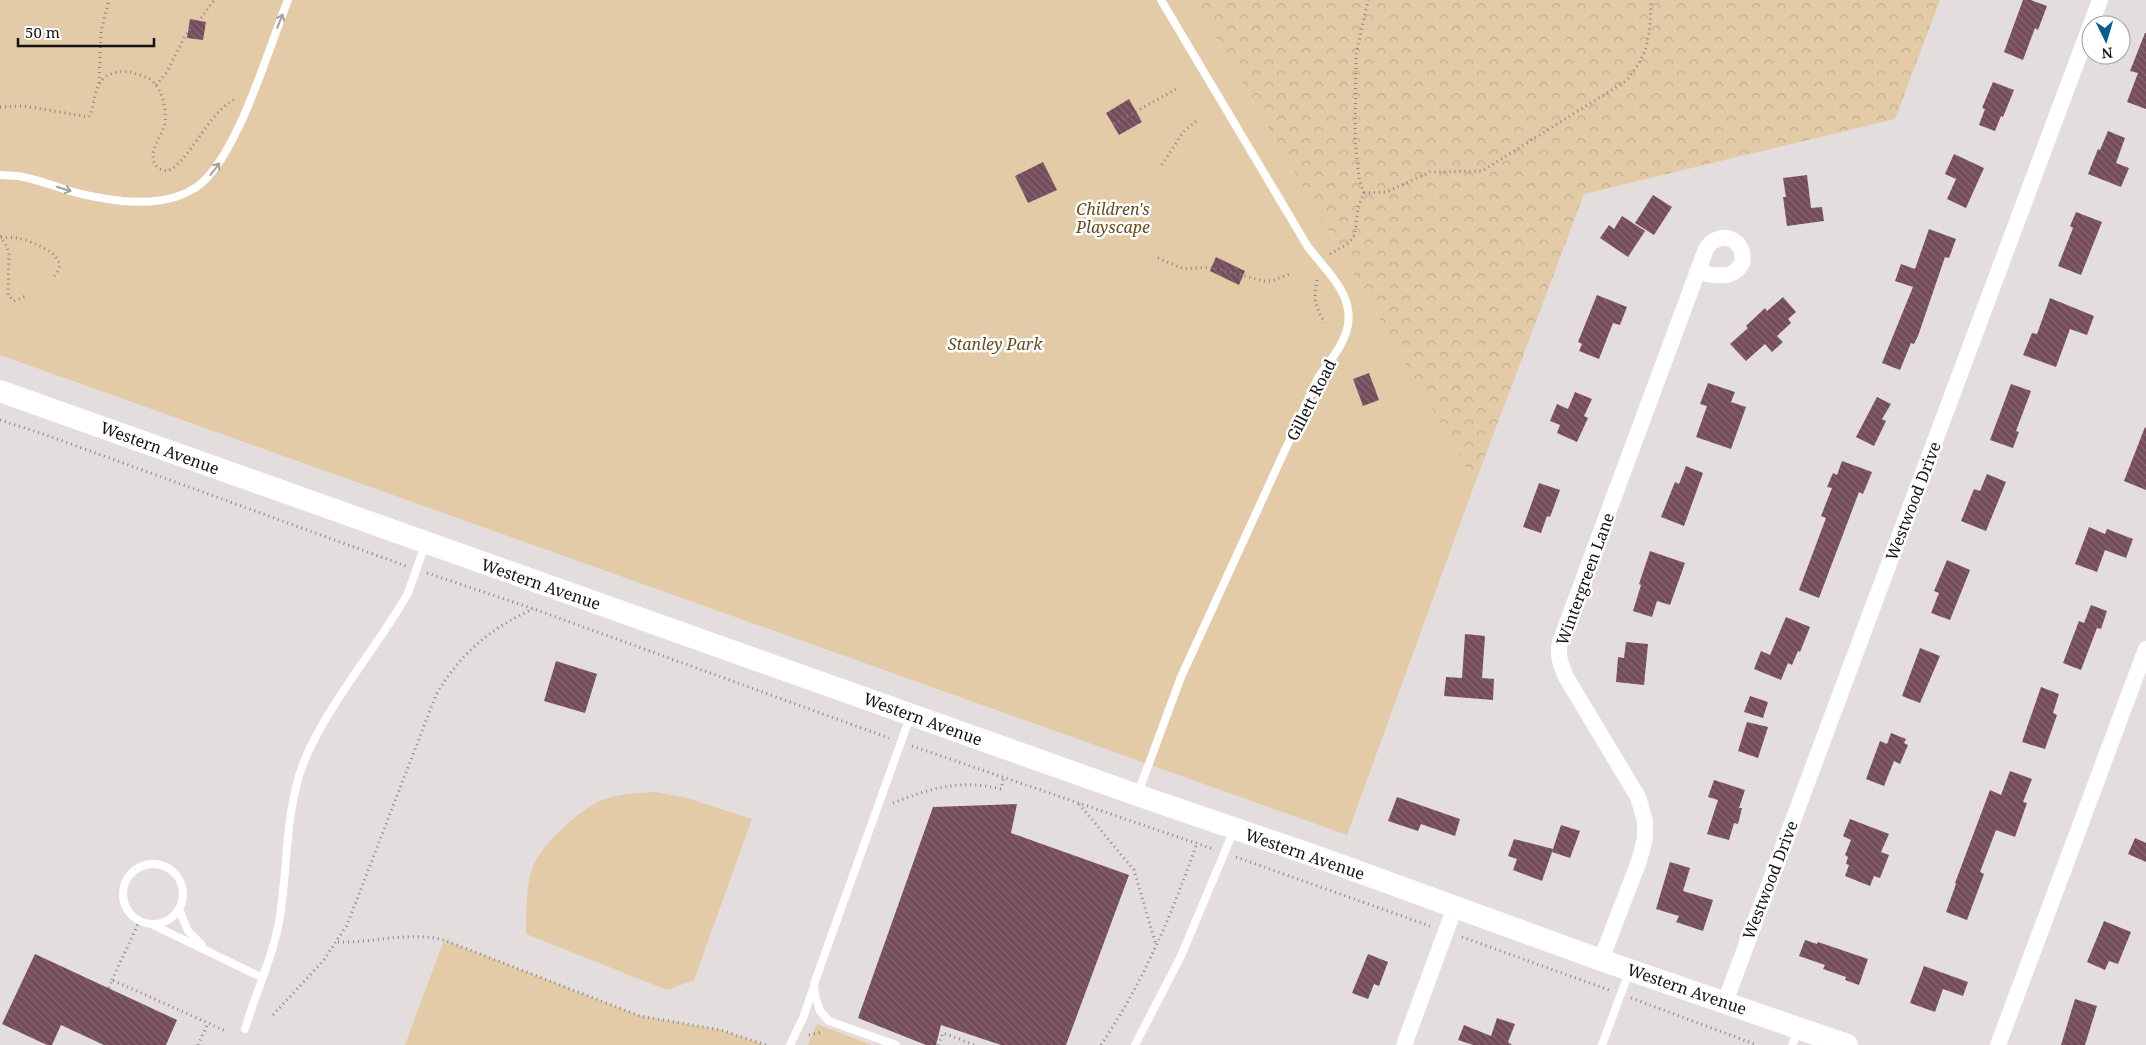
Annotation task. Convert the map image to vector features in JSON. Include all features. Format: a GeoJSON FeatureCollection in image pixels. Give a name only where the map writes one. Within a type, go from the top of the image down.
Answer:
{"type":"FeatureCollection","features":[{"type":"Feature","properties":{"kind":"main road","name":"Western Avenue"},"geometry":{"type":"LineString","coordinates":[[0,391],[1234,830],[1315,856],[1601,960],[1725,1002],[1796,1036],[1847,1045]]}},
{"type":"Feature","properties":{"kind":"street","name":"Westwood Drive"},"geometry":{"type":"LineString","coordinates":[[1725,1002],[2100,0]]}},
{"type":"Feature","properties":{"kind":"street","name":"Wintergreen Lane"},"geometry":{"type":"LineString","coordinates":[[1601,960],[1639,861],[1645,838],[1645,821],[1638,797],[1566,677],[1559,660],[1558,651],[1697,272]]}},
{"type":"Feature","properties":{"kind":"street"},"geometry":{"type":"LineString","coordinates":[[1998,1045],[2146,649]]}},
{"type":"Feature","properties":{"kind":"street"},"geometry":{"type":"LineString","coordinates":[[1404,1045],[1455,907]]}},
{"type":"Feature","properties":{"kind":"lane"},"geometry":{"type":"LineString","coordinates":[[0,175],[17,176],[100,197],[140,202],[171,199],[195,188],[215,170],[230,145],[250,100],[288,0]]}},
{"type":"Feature","properties":{"kind":"lane","name":"Gillett Road"},"geometry":{"type":"LineString","coordinates":[[1137,795],[1181,677],[1318,378],[1345,337],[1349,318],[1346,299],[1335,280],[1308,247],[1161,0]]}},
{"type":"Feature","properties":{"kind":"lane"},"geometry":{"type":"LineString","coordinates":[[245,1028],[273,946],[280,917],[292,814],[305,760],[326,720],[401,605],[417,570],[426,543]]}},
{"type":"Feature","properties":{"kind":"lane"},"geometry":{"type":"LineString","coordinates":[[790,1045],[803,1018],[911,715]]}},
{"type":"Feature","properties":{"kind":"lane"},"geometry":{"type":"LineString","coordinates":[[1135,1045],[1181,956],[1234,830]]}},
{"type":"Feature","properties":{"kind":"lane"},"geometry":{"type":"LineString","coordinates":[[151,924],[169,920],[179,909],[183,895],[178,876],[161,864],[152,863],[142,865],[133,870],[127,877],[122,894],[123,904],[128,912],[139,921],[151,924],[261,977]]}},
{"type":"Feature","properties":{"kind":"lane"},"geometry":{"type":"LineString","coordinates":[[179,909],[188,931],[194,939],[211,953]]}},
{"type":"Feature","properties":{"kind":"lane"},"geometry":{"type":"LineString","coordinates":[[1602,1045],[1630,970]]}},
{"type":"Feature","properties":{"kind":"lane"},"geometry":{"type":"LineString","coordinates":[[814,984],[820,1011],[828,1021],[896,1045]]}},
{"type":"Feature","properties":{"kind":"path"},"geometry":{"type":"LineString","coordinates":[[0,107],[24,106],[89,118],[99,85],[101,31],[108,0]]}},
{"type":"Feature","properties":{"kind":"path"},"geometry":{"type":"LineString","coordinates":[[201,18],[214,0]]}},
{"type":"Feature","properties":{"kind":"path"},"geometry":{"type":"LineString","coordinates":[[1330,254],[1349,243],[1355,234],[1358,207],[1364,193],[1358,178],[1355,141],[1356,55],[1368,0]]}},
{"type":"Feature","properties":{"kind":"path"},"geometry":{"type":"LineString","coordinates":[[1364,193],[1386,192],[1430,172],[1482,171],[1609,93],[1626,81],[1640,64],[1650,31],[1651,0]]}},
{"type":"Feature","properties":{"kind":"path"},"geometry":{"type":"LineString","coordinates":[[156,84],[167,72],[185,36],[193,26]]}},
{"type":"Feature","properties":{"kind":"path"},"geometry":{"type":"LineString","coordinates":[[99,85],[107,76],[120,72],[138,74],[156,84],[163,100],[165,120],[164,127],[154,147],[153,159],[156,167],[163,171],[175,168],[217,113],[229,102],[239,98],[250,100]]}},
{"type":"Feature","properties":{"kind":"path"},"geometry":{"type":"LineString","coordinates":[[1114,124],[1178,88]]}},
{"type":"Feature","properties":{"kind":"path"},"geometry":{"type":"LineString","coordinates":[[1162,165],[1183,132],[1196,121]]}},
{"type":"Feature","properties":{"kind":"path"},"geometry":{"type":"LineString","coordinates":[[0,237],[17,238],[49,250],[57,259],[59,269],[52,278]]}},
{"type":"Feature","properties":{"kind":"path"},"geometry":{"type":"LineString","coordinates":[[0,237],[9,253],[8,295],[14,301],[28,295]]}},
{"type":"Feature","properties":{"kind":"path"},"geometry":{"type":"LineString","coordinates":[[1158,258],[1184,269],[1209,267],[1271,281],[1290,274]]}},
{"type":"Feature","properties":{"kind":"path"},"geometry":{"type":"LineString","coordinates":[[1317,280],[1314,297],[1315,305],[1325,323]]}},
{"type":"Feature","properties":{"kind":"path"},"geometry":{"type":"LineString","coordinates":[[0,420],[417,570],[534,609],[901,742],[1197,843],[1446,931],[1757,1045]]}},
{"type":"Feature","properties":{"kind":"path"},"geometry":{"type":"LineString","coordinates":[[273,1015],[313,974],[337,942],[355,907],[436,696],[447,676],[467,651],[521,615],[534,609]]}},
{"type":"Feature","properties":{"kind":"path"},"geometry":{"type":"LineString","coordinates":[[890,804],[943,786],[979,784],[1001,789],[1004,778]]}},
{"type":"Feature","properties":{"kind":"path"},"geometry":{"type":"LineString","coordinates":[[1079,803],[1134,870],[1156,945]]}},
{"type":"Feature","properties":{"kind":"path"},"geometry":{"type":"LineString","coordinates":[[1101,1045],[1141,978],[1197,843]]}},
{"type":"Feature","properties":{"kind":"path"},"geometry":{"type":"LineString","coordinates":[[109,988],[139,921]]}},
{"type":"Feature","properties":{"kind":"path"},"geometry":{"type":"LineString","coordinates":[[337,942],[354,943],[428,936],[444,940],[640,1016],[721,1030],[766,1045]]}},
{"type":"Feature","properties":{"kind":"path"},"geometry":{"type":"LineString","coordinates":[[112,980],[226,1032]]}},
{"type":"Feature","properties":{"kind":"path"},"geometry":{"type":"LineString","coordinates":[[198,1045],[208,1023]]}},
{"type":"Feature","properties":{"kind":"path"},"geometry":{"type":"LineString","coordinates":[[807,1040],[808,1036],[813,1033],[822,1032],[830,1034]]}},
{"type":"Feature","properties":{"kind":"path"},"geometry":{"type":"LineString","coordinates":[[938,1045],[943,1033],[976,1045]]}},
{"type":"Feature","properties":{"kind":"green space","name":"Stanley Park"},"geometry":{"type":"Polygon","coordinates":[[[0,0],[1194,0],[1475,483],[1347,835],[0,355],[0,0]]]}},
{"type":"Feature","properties":{"kind":"green space"},"geometry":{"type":"Polygon","coordinates":[[[1194,0],[1940,0],[1895,119],[1584,194],[1475,483],[1194,0]]]}},
{"type":"Feature","properties":{"kind":"green space"},"geometry":{"type":"Polygon","coordinates":[[[655,792],[687,798],[752,819],[694,980],[667,990],[526,934],[527,900],[531,873],[538,857],[553,838],[583,811],[602,800],[621,795],[655,792]]]}},
{"type":"Feature","properties":{"kind":"green space"},"geometry":{"type":"Polygon","coordinates":[[[444,940],[640,1016],[721,1030],[765,1045],[405,1045],[444,940]]]}},
{"type":"Feature","properties":{"kind":"green space"},"geometry":{"type":"Polygon","coordinates":[[[817,1024],[872,1045],[808,1045],[817,1024]]]}},
{"type":"Feature","properties":{"kind":"building"},"geometry":{"type":"Polygon","coordinates":[[[2023,0],[2031,0],[2047,6],[2038,30],[2035,28],[2023,60],[2004,52],[2023,0]]]}},
{"type":"Feature","properties":{"kind":"building"},"geometry":{"type":"Polygon","coordinates":[[[190,19],[206,22],[203,40],[187,38],[190,19]]]}},
{"type":"Feature","properties":{"kind":"building"},"geometry":{"type":"Polygon","coordinates":[[[2145,33],[2146,109],[2127,102],[2138,73],[2130,71],[2145,33]]]}},
{"type":"Feature","properties":{"kind":"building"},"geometry":{"type":"Polygon","coordinates":[[[1993,82],[2014,90],[1995,131],[1979,125],[1985,109],[1982,108],[1993,82]]]}},
{"type":"Feature","properties":{"kind":"building"},"geometry":{"type":"Polygon","coordinates":[[[1129,99],[1142,122],[1119,135],[1106,113],[1129,99]]]}},
{"type":"Feature","properties":{"kind":"building"},"geometry":{"type":"Polygon","coordinates":[[[2108,131],[2125,138],[2116,163],[2129,168],[2121,187],[2088,174],[2108,131]]]}},
{"type":"Feature","properties":{"kind":"building"},"geometry":{"type":"Polygon","coordinates":[[[1954,154],[1984,168],[1966,208],[1947,199],[1956,179],[1945,174],[1954,154]]]}},
{"type":"Feature","properties":{"kind":"building"},"geometry":{"type":"Polygon","coordinates":[[[1043,162],[1057,190],[1028,203],[1015,176],[1043,162]]]}},
{"type":"Feature","properties":{"kind":"building"},"geometry":{"type":"Polygon","coordinates":[[[1807,175],[1811,208],[1822,207],[1824,221],[1787,226],[1783,197],[1786,197],[1783,178],[1807,175]]]}},
{"type":"Feature","properties":{"kind":"building"},"geometry":{"type":"Polygon","coordinates":[[[1653,195],[1672,207],[1654,235],[1635,223],[1653,195]]]}},
{"type":"Feature","properties":{"kind":"building"},"geometry":{"type":"Polygon","coordinates":[[[2076,212],[2102,222],[2081,275],[2058,266],[2073,228],[2070,226],[2076,212]]]}},
{"type":"Feature","properties":{"kind":"building"},"geometry":{"type":"Polygon","coordinates":[[[1622,216],[1645,231],[1628,257],[1600,238],[1609,225],[1614,229],[1622,216]]]}},
{"type":"Feature","properties":{"kind":"building"},"geometry":{"type":"Polygon","coordinates":[[[1929,229],[1956,239],[1949,258],[1945,257],[1918,336],[1914,344],[1911,343],[1900,370],[1882,363],[1913,287],[1895,281],[1901,264],[1915,269],[1929,229]]]}},
{"type":"Feature","properties":{"kind":"building"},"geometry":{"type":"Polygon","coordinates":[[[1216,257],[1245,271],[1239,285],[1210,271],[1216,257]]]}},
{"type":"Feature","properties":{"kind":"building"},"geometry":{"type":"Polygon","coordinates":[[[1597,295],[1627,307],[1620,325],[1613,323],[1599,359],[1579,351],[1582,344],[1578,342],[1597,295]]]}},
{"type":"Feature","properties":{"kind":"building"},"geometry":{"type":"Polygon","coordinates":[[[1783,297],[1796,312],[1788,319],[1791,323],[1777,336],[1783,342],[1772,352],[1765,344],[1746,361],[1730,344],[1748,328],[1746,326],[1765,308],[1767,311],[1783,297]]]}},
{"type":"Feature","properties":{"kind":"building"},"geometry":{"type":"Polygon","coordinates":[[[2050,298],[2094,316],[2087,335],[2070,329],[2056,367],[2023,355],[2032,333],[2037,334],[2050,298]]]}},
{"type":"Feature","properties":{"kind":"building"},"geometry":{"type":"Polygon","coordinates":[[[1369,373],[1379,400],[1363,406],[1353,379],[1369,373]]]}},
{"type":"Feature","properties":{"kind":"building"},"geometry":{"type":"Polygon","coordinates":[[[1708,383],[1735,392],[1731,402],[1746,407],[1731,449],[1696,437],[1707,406],[1700,404],[1708,383]]]}},
{"type":"Feature","properties":{"kind":"building"},"geometry":{"type":"Polygon","coordinates":[[[2011,384],[2031,391],[2016,431],[2019,432],[2013,448],[1990,440],[2011,384]]]}},
{"type":"Feature","properties":{"kind":"building"},"geometry":{"type":"Polygon","coordinates":[[[1575,392],[1592,399],[1584,416],[1588,418],[1577,442],[1557,433],[1560,425],[1550,421],[1557,404],[1568,409],[1575,392]]]}},
{"type":"Feature","properties":{"kind":"building"},"geometry":{"type":"Polygon","coordinates":[[[1877,397],[1891,404],[1882,419],[1886,421],[1874,446],[1856,437],[1877,397]]]}},
{"type":"Feature","properties":{"kind":"building"},"geometry":{"type":"Polygon","coordinates":[[[2146,428],[2146,490],[2124,481],[2146,428]]]}},
{"type":"Feature","properties":{"kind":"building"},"geometry":{"type":"Polygon","coordinates":[[[1842,461],[1872,472],[1863,494],[1859,492],[1819,598],[1799,590],[1826,518],[1821,516],[1832,488],[1827,487],[1833,473],[1837,475],[1842,461]]]}},
{"type":"Feature","properties":{"kind":"building"},"geometry":{"type":"Polygon","coordinates":[[[1686,466],[1703,473],[1684,526],[1661,517],[1675,482],[1679,484],[1686,466]]]}},
{"type":"Feature","properties":{"kind":"building"},"geometry":{"type":"Polygon","coordinates":[[[1987,474],[2006,482],[1986,531],[1961,521],[1974,489],[1980,491],[1987,474]]]}},
{"type":"Feature","properties":{"kind":"building"},"geometry":{"type":"Polygon","coordinates":[[[1539,483],[1560,490],[1550,517],[1547,516],[1541,533],[1523,527],[1539,483]]]}},
{"type":"Feature","properties":{"kind":"building"},"geometry":{"type":"Polygon","coordinates":[[[2089,527],[2105,534],[2107,529],[2133,539],[2126,558],[2105,550],[2097,572],[2075,564],[2089,527]]]}},
{"type":"Feature","properties":{"kind":"building"},"geometry":{"type":"Polygon","coordinates":[[[1650,551],[1685,563],[1670,605],[1657,601],[1652,617],[1633,611],[1641,585],[1639,584],[1650,551]]]}},
{"type":"Feature","properties":{"kind":"building"},"geometry":{"type":"Polygon","coordinates":[[[1947,560],[1970,570],[1950,620],[1931,613],[1939,593],[1934,591],[1947,560]]]}},
{"type":"Feature","properties":{"kind":"building"},"geometry":{"type":"Polygon","coordinates":[[[2091,605],[2107,611],[2101,629],[2097,628],[2081,670],[2063,663],[2079,621],[2084,623],[2091,605]]]}},
{"type":"Feature","properties":{"kind":"building"},"geometry":{"type":"Polygon","coordinates":[[[1786,617],[1810,627],[1800,652],[1798,651],[1792,665],[1788,663],[1781,680],[1754,669],[1761,651],[1770,655],[1786,617]]]}},
{"type":"Feature","properties":{"kind":"building"},"geometry":{"type":"Polygon","coordinates":[[[1465,634],[1485,636],[1482,678],[1494,679],[1493,700],[1444,696],[1446,677],[1462,678],[1465,634]]]}},
{"type":"Feature","properties":{"kind":"building"},"geometry":{"type":"Polygon","coordinates":[[[1626,642],[1648,644],[1644,685],[1616,682],[1618,657],[1624,658],[1626,642]]]}},
{"type":"Feature","properties":{"kind":"building"},"geometry":{"type":"Polygon","coordinates":[[[1920,648],[1940,656],[1920,703],[1902,696],[1920,648]]]}},
{"type":"Feature","properties":{"kind":"building"},"geometry":{"type":"Polygon","coordinates":[[[556,661],[597,674],[585,713],[544,701],[556,661]]]}},
{"type":"Feature","properties":{"kind":"building"},"geometry":{"type":"Polygon","coordinates":[[[2041,687],[2059,694],[2053,713],[2057,715],[2045,749],[2022,742],[2041,687]]]}},
{"type":"Feature","properties":{"kind":"building"},"geometry":{"type":"Polygon","coordinates":[[[1750,696],[1768,702],[1763,718],[1744,712],[1750,696]]]}},
{"type":"Feature","properties":{"kind":"building"},"geometry":{"type":"Polygon","coordinates":[[[1747,722],[1768,727],[1758,758],[1738,751],[1747,722]]]}},
{"type":"Feature","properties":{"kind":"building"},"geometry":{"type":"Polygon","coordinates":[[[1891,733],[1906,739],[1904,743],[1908,745],[1900,764],[1894,761],[1884,786],[1866,779],[1880,741],[1887,744],[1891,733]]]}},
{"type":"Feature","properties":{"kind":"building"},"geometry":{"type":"Polygon","coordinates":[[[2010,771],[2032,779],[2023,802],[2027,803],[2015,837],[1996,830],[1980,872],[1984,874],[1967,920],[1946,912],[1990,790],[2001,795],[2010,771]]]}},
{"type":"Feature","properties":{"kind":"building"},"geometry":{"type":"Polygon","coordinates":[[[1714,780],[1745,790],[1739,808],[1742,808],[1738,824],[1734,823],[1729,840],[1707,834],[1718,800],[1708,797],[1714,780]]]}},
{"type":"Feature","properties":{"kind":"building"},"geometry":{"type":"Polygon","coordinates":[[[1397,797],[1460,819],[1455,836],[1421,824],[1418,831],[1388,821],[1397,797]]]}},
{"type":"Feature","properties":{"kind":"building"},"geometry":{"type":"Polygon","coordinates":[[[1017,804],[1011,833],[1129,875],[1066,1045],[1001,1045],[941,1025],[936,1045],[926,1045],[858,1018],[933,807],[1017,804]]]}},
{"type":"Feature","properties":{"kind":"building"},"geometry":{"type":"Polygon","coordinates":[[[1850,819],[1889,834],[1881,852],[1889,855],[1880,878],[1874,876],[1870,886],[1845,876],[1849,865],[1846,864],[1848,857],[1845,855],[1851,840],[1843,836],[1850,819]]]}},
{"type":"Feature","properties":{"kind":"building"},"geometry":{"type":"Polygon","coordinates":[[[1561,825],[1580,831],[1570,858],[1552,852],[1561,825]]]}},
{"type":"Feature","properties":{"kind":"building"},"geometry":{"type":"Polygon","coordinates":[[[2135,838],[2146,843],[2146,862],[2128,854],[2135,838]]]}},
{"type":"Feature","properties":{"kind":"building"},"geometry":{"type":"Polygon","coordinates":[[[1514,839],[1553,849],[1542,881],[1513,870],[1517,859],[1508,856],[1514,839]]]}},
{"type":"Feature","properties":{"kind":"building"},"geometry":{"type":"Polygon","coordinates":[[[1670,862],[1690,868],[1683,891],[1713,900],[1703,931],[1676,922],[1679,916],[1656,909],[1670,862]]]}},
{"type":"Feature","properties":{"kind":"building"},"geometry":{"type":"Polygon","coordinates":[[[2104,921],[2131,932],[2118,964],[2109,961],[2105,970],[2087,962],[2104,921]]]}},
{"type":"Feature","properties":{"kind":"building"},"geometry":{"type":"Polygon","coordinates":[[[1805,940],[1817,944],[1818,942],[1868,959],[1859,985],[1845,980],[1846,977],[1823,969],[1825,965],[1799,956],[1805,940]]]}},
{"type":"Feature","properties":{"kind":"building"},"geometry":{"type":"Polygon","coordinates":[[[35,954],[177,1020],[166,1045],[104,1045],[61,1025],[52,1045],[47,1045],[2,1024],[35,954]]]}},
{"type":"Feature","properties":{"kind":"building"},"geometry":{"type":"Polygon","coordinates":[[[1368,954],[1388,962],[1379,986],[1374,984],[1368,999],[1352,993],[1368,954]]]}},
{"type":"Feature","properties":{"kind":"building"},"geometry":{"type":"Polygon","coordinates":[[[1924,966],[1968,982],[1963,996],[1943,989],[1935,1012],[1910,1003],[1924,966]]]}},
{"type":"Feature","properties":{"kind":"building"},"geometry":{"type":"Polygon","coordinates":[[[2075,999],[2097,1006],[2085,1045],[2061,1045],[2075,999]]]}},
{"type":"Feature","properties":{"kind":"building"},"geometry":{"type":"Polygon","coordinates":[[[1497,1018],[1515,1024],[1508,1042],[1512,1045],[1473,1045],[1458,1040],[1464,1025],[1491,1036],[1497,1018]]]}},
{"type":"Feature","properties":{"kind":"park label","name":"Children's Playscape"},"geometry":{"type":"Point","coordinates":[1113,218]}}]}
